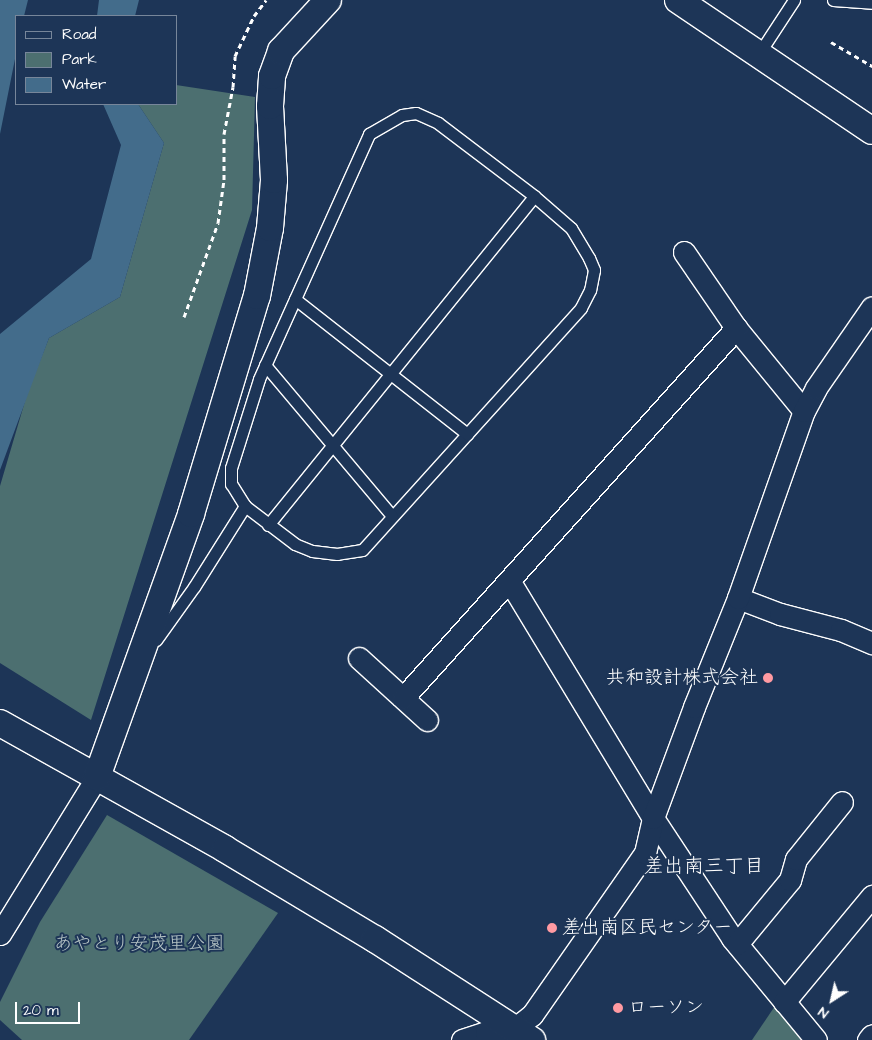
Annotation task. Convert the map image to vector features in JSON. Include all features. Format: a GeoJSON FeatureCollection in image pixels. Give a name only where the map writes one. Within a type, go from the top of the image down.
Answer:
{"type":"FeatureCollection","features":[{"type":"Feature","properties":{"kind":"street"},"geometry":{"type":"LineString","coordinates":[[0,934],[87,772],[143,649],[191,514],[257,296],[270,228],[273,189],[270,106],[272,76],[281,51],[326,0]]}},
{"type":"Feature","properties":{"kind":"street"},"geometry":{"type":"LineString","coordinates":[[678,0],[758,56],[872,131]]}},
{"type":"Feature","properties":{"kind":"street"},"geometry":{"type":"LineString","coordinates":[[684,252],[736,328],[804,411]]}},
{"type":"Feature","properties":{"kind":"street"},"geometry":{"type":"LineString","coordinates":[[523,1034],[532,1015],[646,853],[653,818],[694,706],[738,598],[804,411],[816,388],[872,307]]}},
{"type":"Feature","properties":{"kind":"street"},"geometry":{"type":"LineString","coordinates":[[403,698],[510,582],[736,328]]}},
{"type":"Feature","properties":{"kind":"street"},"geometry":{"type":"LineString","coordinates":[[510,582],[653,818],[737,944],[816,1040]]}},
{"type":"Feature","properties":{"kind":"street"},"geometry":{"type":"LineString","coordinates":[[738,598],[780,614],[841,630],[872,644]]}},
{"type":"Feature","properties":{"kind":"street"},"geometry":{"type":"LineString","coordinates":[[359,658],[427,720]]}},
{"type":"Feature","properties":{"kind":"street"},"geometry":{"type":"LineString","coordinates":[[0,722],[225,849],[376,939],[523,1034]]}},
{"type":"Feature","properties":{"kind":"street"},"geometry":{"type":"LineString","coordinates":[[737,944],[790,880],[796,859],[842,802]]}},
{"type":"Feature","properties":{"kind":"street"},"geometry":{"type":"LineString","coordinates":[[784,1002],[872,896]]}},
{"type":"Feature","properties":{"kind":"street"},"geometry":{"type":"LineString","coordinates":[[462,1040],[486,1032],[523,1034]]}},
{"type":"Feature","properties":{"kind":"street"},"geometry":{"type":"LineString","coordinates":[[868,1040],[872,1035]]}},
{"type":"Feature","properties":{"kind":"lane"},"geometry":{"type":"LineString","coordinates":[[758,56],[794,0]]}},
{"type":"Feature","properties":{"kind":"lane"},"geometry":{"type":"LineString","coordinates":[[833,0],[872,3]]}},
{"type":"Feature","properties":{"kind":"lane"},"geometry":{"type":"LineString","coordinates":[[416,113],[438,123],[534,196],[571,228],[589,258],[594,270],[590,290],[581,308],[362,550],[337,554],[312,551],[295,544],[245,506],[231,484],[231,468],[265,365],[369,134],[402,115],[416,113]]}},
{"type":"Feature","properties":{"kind":"lane"},"geometry":{"type":"LineString","coordinates":[[268,525],[388,374],[534,196]]}},
{"type":"Feature","properties":{"kind":"lane"},"geometry":{"type":"LineString","coordinates":[[295,299],[388,374],[467,434]]}},
{"type":"Feature","properties":{"kind":"lane"},"geometry":{"type":"LineString","coordinates":[[265,365],[392,516]]}},
{"type":"Feature","properties":{"kind":"lane"},"geometry":{"type":"LineString","coordinates":[[143,649],[154,642],[188,595],[245,506]]}},
{"type":"Feature","properties":{"kind":"path"},"geometry":{"type":"LineString","coordinates":[[184,317],[218,223],[224,180],[224,134],[233,87],[235,56],[254,16],[266,0]]}},
{"type":"Feature","properties":{"kind":"path"},"geometry":{"type":"LineString","coordinates":[[831,42],[872,66]]}},
{"type":"Feature","properties":{"kind":"green space"},"geometry":{"type":"Polygon","coordinates":[[[178,85],[255,97],[252,210],[91,720],[0,663],[0,486],[28,391],[49,338],[120,297],[164,143],[139,105],[178,105],[178,85]]]}},
{"type":"Feature","properties":{"kind":"green space","name":"あやとり安茂里公園"},"geometry":{"type":"Polygon","coordinates":[[[107,815],[278,913],[189,1040],[22,1040],[0,1020],[0,1002],[40,922],[107,815]]]}},
{"type":"Feature","properties":{"kind":"green space"},"geometry":{"type":"Polygon","coordinates":[[[775,1006],[801,1040],[752,1040],[775,1006]]]}},
{"type":"Feature","properties":{"kind":"water"},"geometry":{"type":"Polygon","coordinates":[[[0,0],[28,0],[24,15],[15,15],[15,59],[0,134],[0,0]]]}},
{"type":"Feature","properties":{"kind":"water"},"geometry":{"type":"Polygon","coordinates":[[[99,0],[139,0],[135,15],[97,15],[99,0]]]}},
{"type":"Feature","properties":{"kind":"water"},"geometry":{"type":"Polygon","coordinates":[[[103,105],[139,105],[164,143],[120,297],[49,338],[0,470],[0,334],[91,259],[121,145],[103,105]]]}},
{"type":"Feature","properties":{"kind":"place","name":"共和設計株式会社"},"geometry":{"type":"Point","coordinates":[768,678]}},
{"type":"Feature","properties":{"kind":"place","name":"差出南区民センター"},"geometry":{"type":"Point","coordinates":[552,928]}},
{"type":"Feature","properties":{"kind":"place","name":"ローソン"},"geometry":{"type":"Point","coordinates":[618,1008]}},
{"type":"Feature","properties":{"kind":"district","name":"差出南三丁目"},"geometry":{"type":"Point","coordinates":[704,866]}}]}
